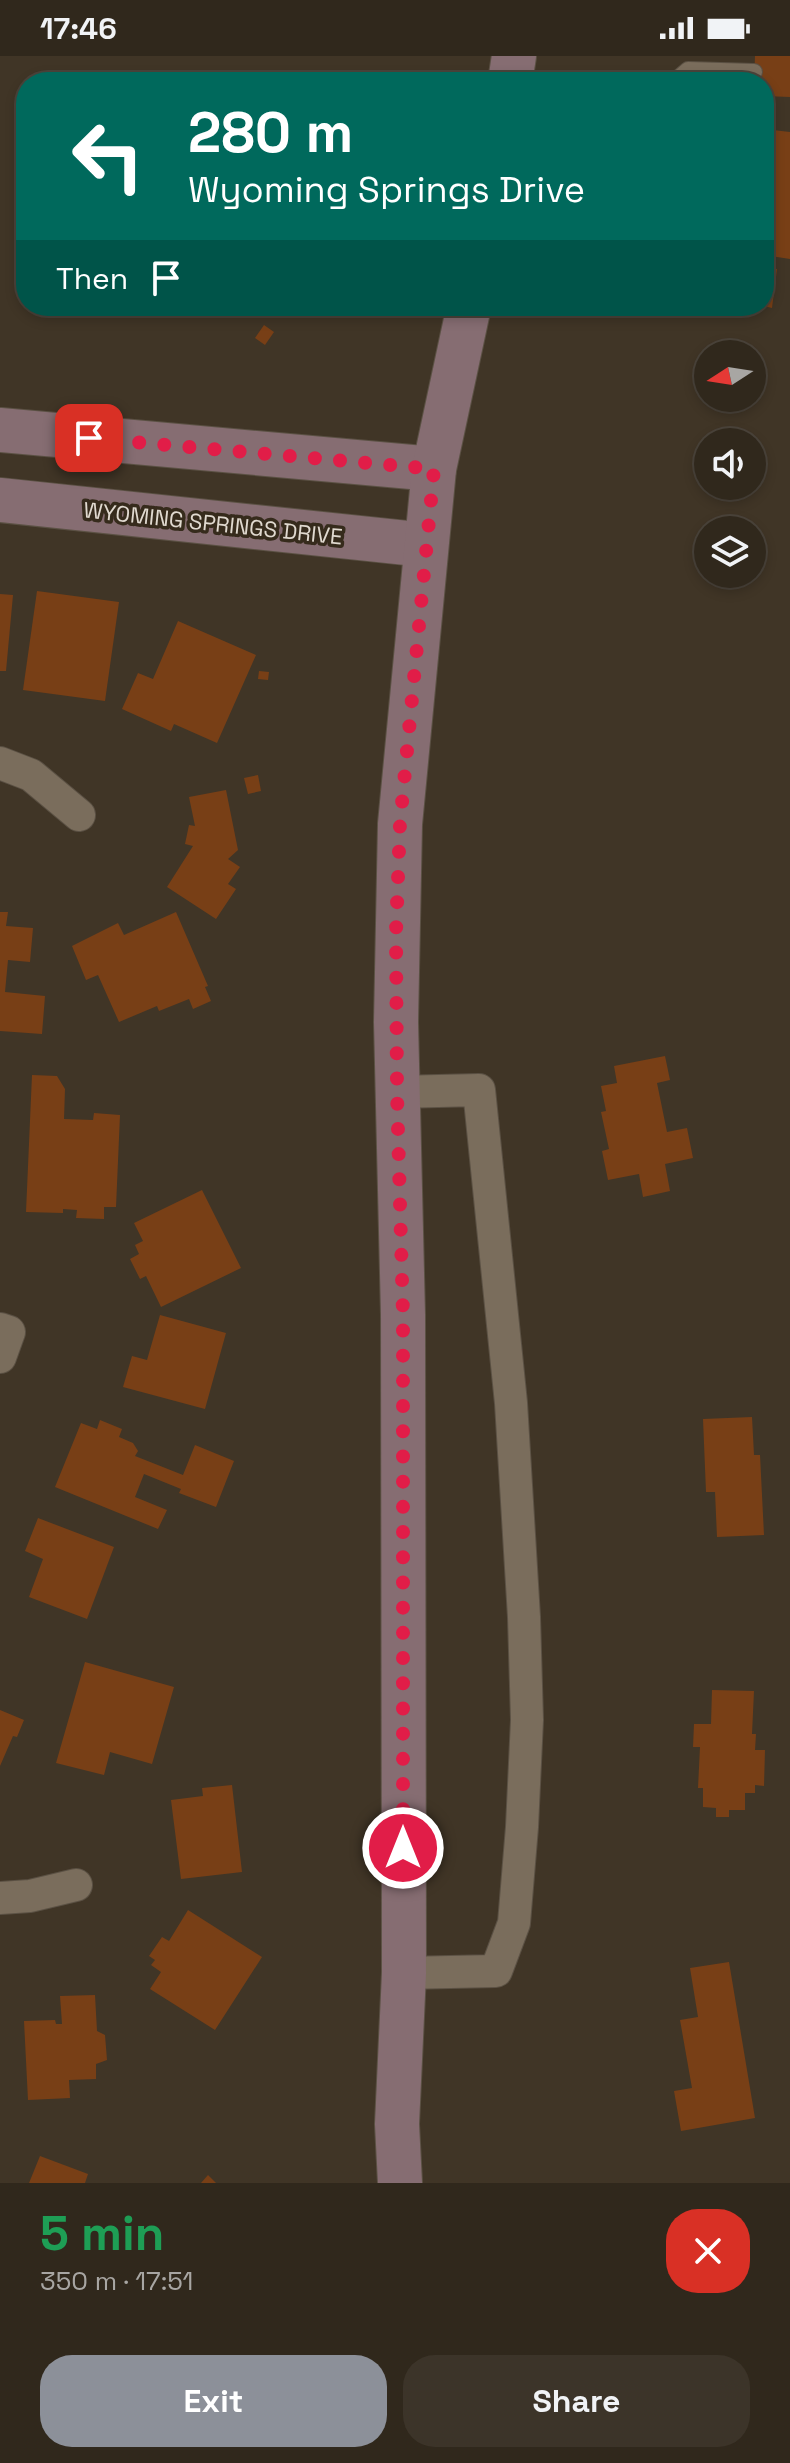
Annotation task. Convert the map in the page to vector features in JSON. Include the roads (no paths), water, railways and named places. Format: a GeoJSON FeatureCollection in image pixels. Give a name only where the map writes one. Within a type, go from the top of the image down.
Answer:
{"type":"FeatureCollection","features":[{"type":"Feature","properties":{"kind":"main road"},"geometry":{"type":"LineString","coordinates":[[400,2183],[397,2124],[404,1973],[403,1315],[396,932],[400,824],[434,469],[467,316]]}},
{"type":"Feature","properties":{"kind":"main road"},"geometry":{"type":"LineString","coordinates":[[0,430],[434,469]]}},
{"type":"Feature","properties":{"kind":"main road","name":"WYOMING SPRINGS DRIVE"},"geometry":{"type":"LineString","coordinates":[[0,500],[426,545]]}},
{"type":"Feature","properties":{"kind":"street"},"geometry":{"type":"LineString","coordinates":[[0,763],[31,775],[79,815]]}},
{"type":"Feature","properties":{"kind":"street"},"geometry":{"type":"LineString","coordinates":[[397,1092],[479,1090],[511,1403],[527,1720],[514,1923],[496,1971],[404,1973]]}},
{"type":"Feature","properties":{"kind":"street"},"geometry":{"type":"LineString","coordinates":[[0,1329],[9,1332],[0,1357]]}},
{"type":"Feature","properties":{"kind":"street"},"geometry":{"type":"LineString","coordinates":[[0,1898],[30,1896],[76,1885]]}},
{"type":"Feature","properties":{"kind":"lane"},"geometry":{"type":"LineString","coordinates":[[686,72],[754,72]]}}]}
